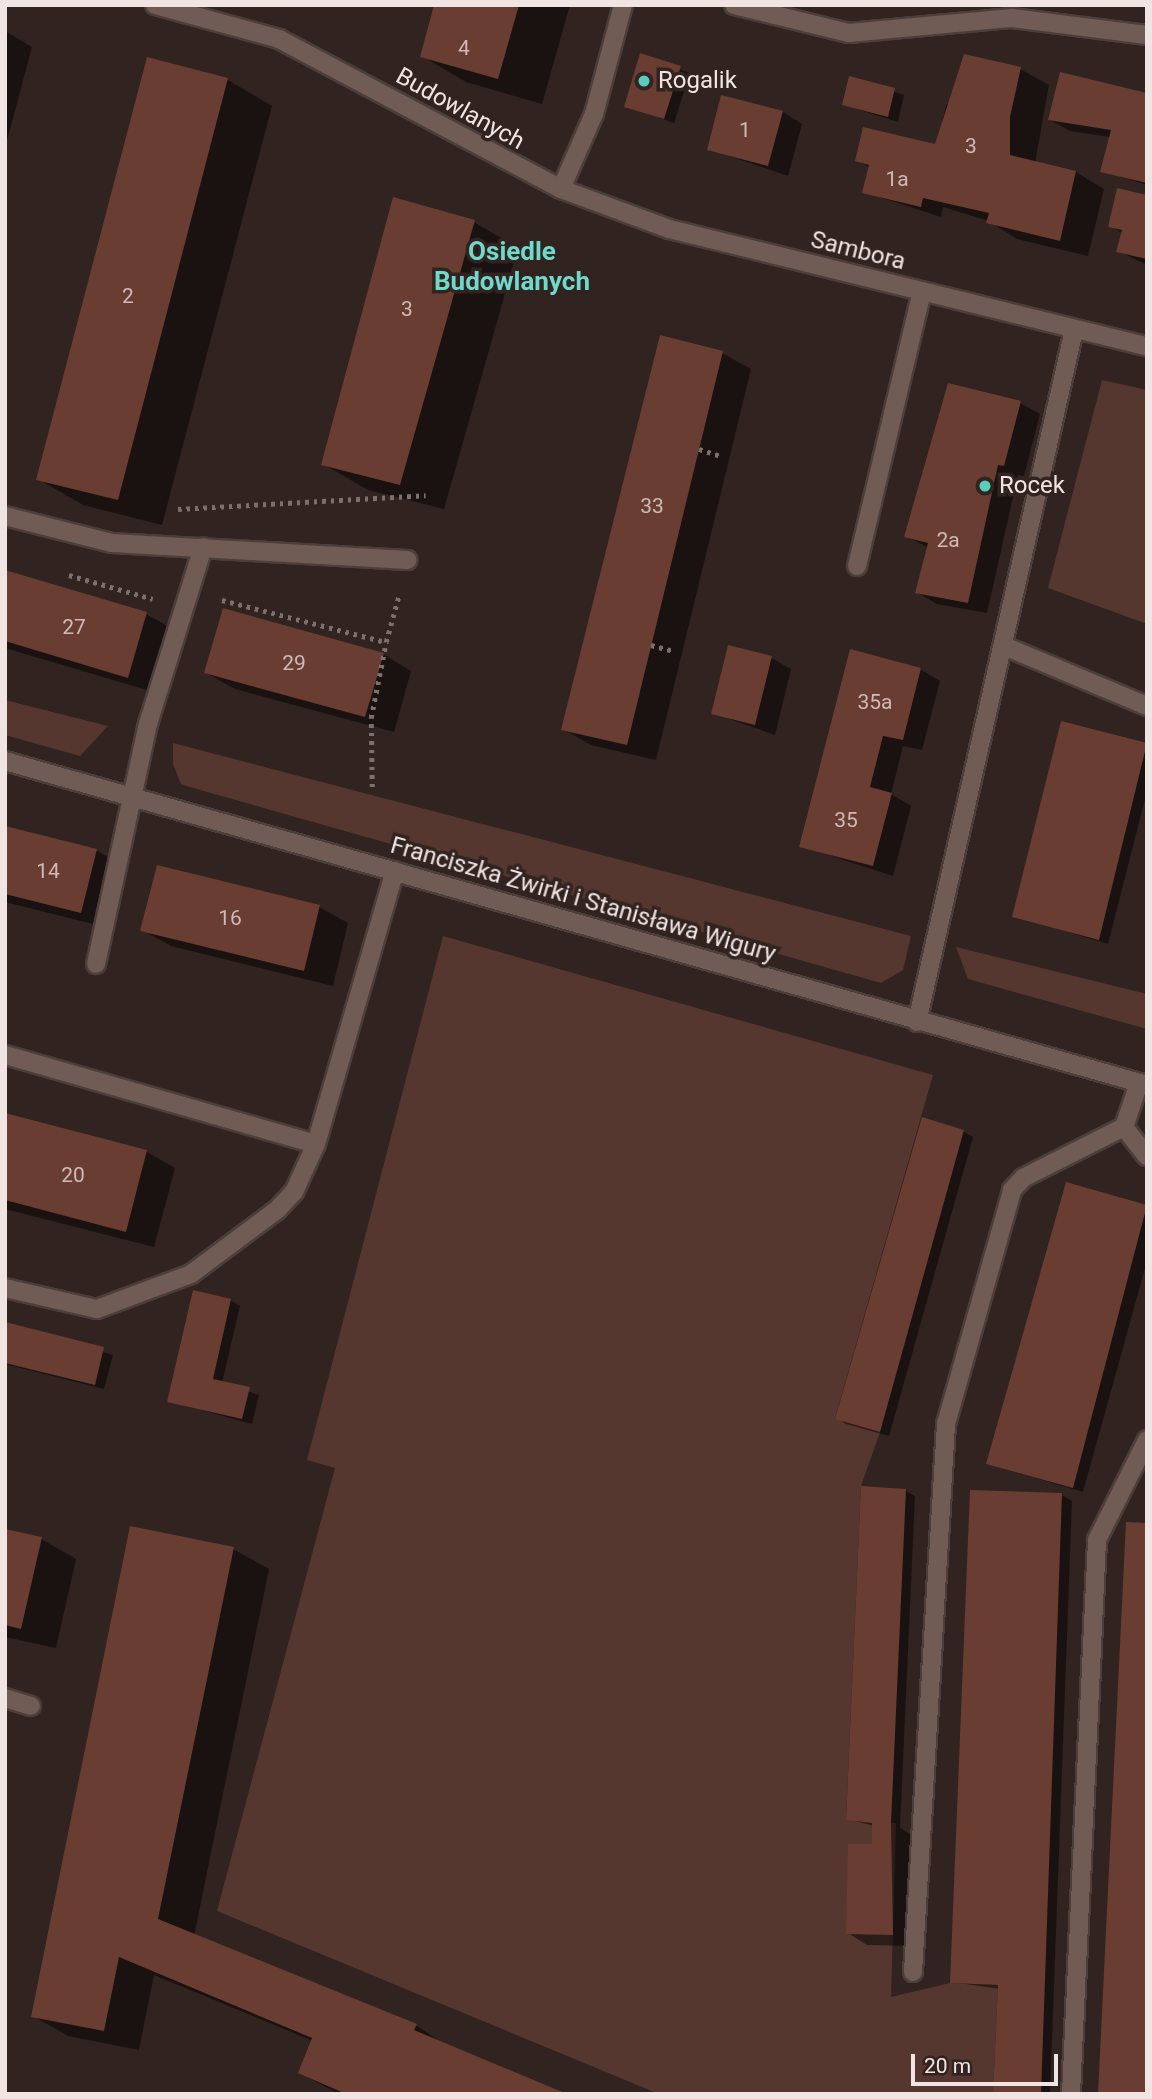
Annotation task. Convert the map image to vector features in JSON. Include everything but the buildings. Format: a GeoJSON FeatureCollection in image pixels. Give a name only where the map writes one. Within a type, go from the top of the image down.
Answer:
{"type":"FeatureCollection","features":[{"type":"Feature","properties":{"kind":"street","name":"Budowlanych"},"geometry":{"type":"LineString","coordinates":[[155,5],[279,39],[561,189]]}},
{"type":"Feature","properties":{"kind":"street"},"geometry":{"type":"LineString","coordinates":[[561,189],[594,114],[623,5]]}},
{"type":"Feature","properties":{"kind":"street"},"geometry":{"type":"LineString","coordinates":[[734,5],[849,33],[1012,18],[1147,35]]}},
{"type":"Feature","properties":{"kind":"street","name":"Sambora"},"geometry":{"type":"LineString","coordinates":[[561,189],[669,229],[1147,346]]}},
{"type":"Feature","properties":{"kind":"street"},"geometry":{"type":"LineString","coordinates":[[858,566],[922,292]]}},
{"type":"Feature","properties":{"kind":"street"},"geometry":{"type":"LineString","coordinates":[[917,1021],[1074,330]]}},
{"type":"Feature","properties":{"kind":"street"},"geometry":{"type":"LineString","coordinates":[[5,516],[112,543],[408,560]]}},
{"type":"Feature","properties":{"kind":"street"},"geometry":{"type":"LineString","coordinates":[[96,964],[148,724],[202,547]]}},
{"type":"Feature","properties":{"kind":"street"},"geometry":{"type":"LineString","coordinates":[[1004,646],[1147,706]]}},
{"type":"Feature","properties":{"kind":"street","name":"Franciszka Żwirki i Stanisława Wigury"},"geometry":{"type":"LineString","coordinates":[[5,761],[1143,1084]]}},
{"type":"Feature","properties":{"kind":"street"},"geometry":{"type":"LineString","coordinates":[[5,1287],[97,1310],[191,1274],[277,1210],[293,1192],[316,1144],[394,872]]}},
{"type":"Feature","properties":{"kind":"street"},"geometry":{"type":"LineString","coordinates":[[5,1055],[316,1144]]}},
{"type":"Feature","properties":{"kind":"street"},"geometry":{"type":"LineString","coordinates":[[913,1972],[946,1424],[1012,1190],[1023,1178],[1124,1127],[1143,1084]]}},
{"type":"Feature","properties":{"kind":"street"},"geometry":{"type":"LineString","coordinates":[[1124,1127],[1147,1156]]}},
{"type":"Feature","properties":{"kind":"street"},"geometry":{"type":"LineString","coordinates":[[1071,2094],[1097,1540],[1147,1440]]}},
{"type":"Feature","properties":{"kind":"street"},"geometry":{"type":"LineString","coordinates":[[5,1698],[31,1706]]}},
{"type":"Feature","properties":{"kind":"path"},"geometry":{"type":"LineString","coordinates":[[699,449],[723,457]]}},
{"type":"Feature","properties":{"kind":"path"},"geometry":{"type":"LineString","coordinates":[[170,510],[426,495]]}},
{"type":"Feature","properties":{"kind":"path"},"geometry":{"type":"LineString","coordinates":[[372,787],[371,718],[386,642],[408,560]]}},
{"type":"Feature","properties":{"kind":"path"},"geometry":{"type":"LineString","coordinates":[[69,575],[161,601],[190,593],[386,642]]}},
{"type":"Feature","properties":{"kind":"path"},"geometry":{"type":"LineString","coordinates":[[651,645],[674,652]]}},
{"type":"Feature","properties":{"kind":"shaded area"},"geometry":{"type":"Polygon","coordinates":[[[1102,380],[1147,390],[1147,624],[1048,588],[1102,380]]]}},
{"type":"Feature","properties":{"kind":"shaded area"},"geometry":{"type":"Polygon","coordinates":[[[5,700],[108,726],[80,756],[5,735],[5,700]]]}},
{"type":"Feature","properties":{"kind":"shaded area"},"geometry":{"type":"Polygon","coordinates":[[[173,743],[911,936],[903,970],[881,983],[190,787],[181,784],[173,764],[173,743]]]}},
{"type":"Feature","properties":{"kind":"shaded area"},"geometry":{"type":"Polygon","coordinates":[[[443,936],[933,1075],[835,1418],[880,1432],[861,1486],[846,1819],[896,1823],[891,1997],[950,1983],[998,1985],[993,2094],[659,2094],[217,1911],[335,1468],[307,1460],[443,936]]]}},
{"type":"Feature","properties":{"kind":"shaded area"},"geometry":{"type":"Polygon","coordinates":[[[956,947],[1147,994],[1147,1029],[968,979],[956,947]]]}},
{"type":"Feature","properties":{"kind":"place","name":"Rogalik"},"geometry":{"type":"Point","coordinates":[644,81]}},
{"type":"Feature","properties":{"kind":"place","name":"Rocek"},"geometry":{"type":"Point","coordinates":[985,486]}},
{"type":"Feature","properties":{"kind":"district","name":"Osiedle Budowlanych"},"geometry":{"type":"Point","coordinates":[512,267]}}]}
